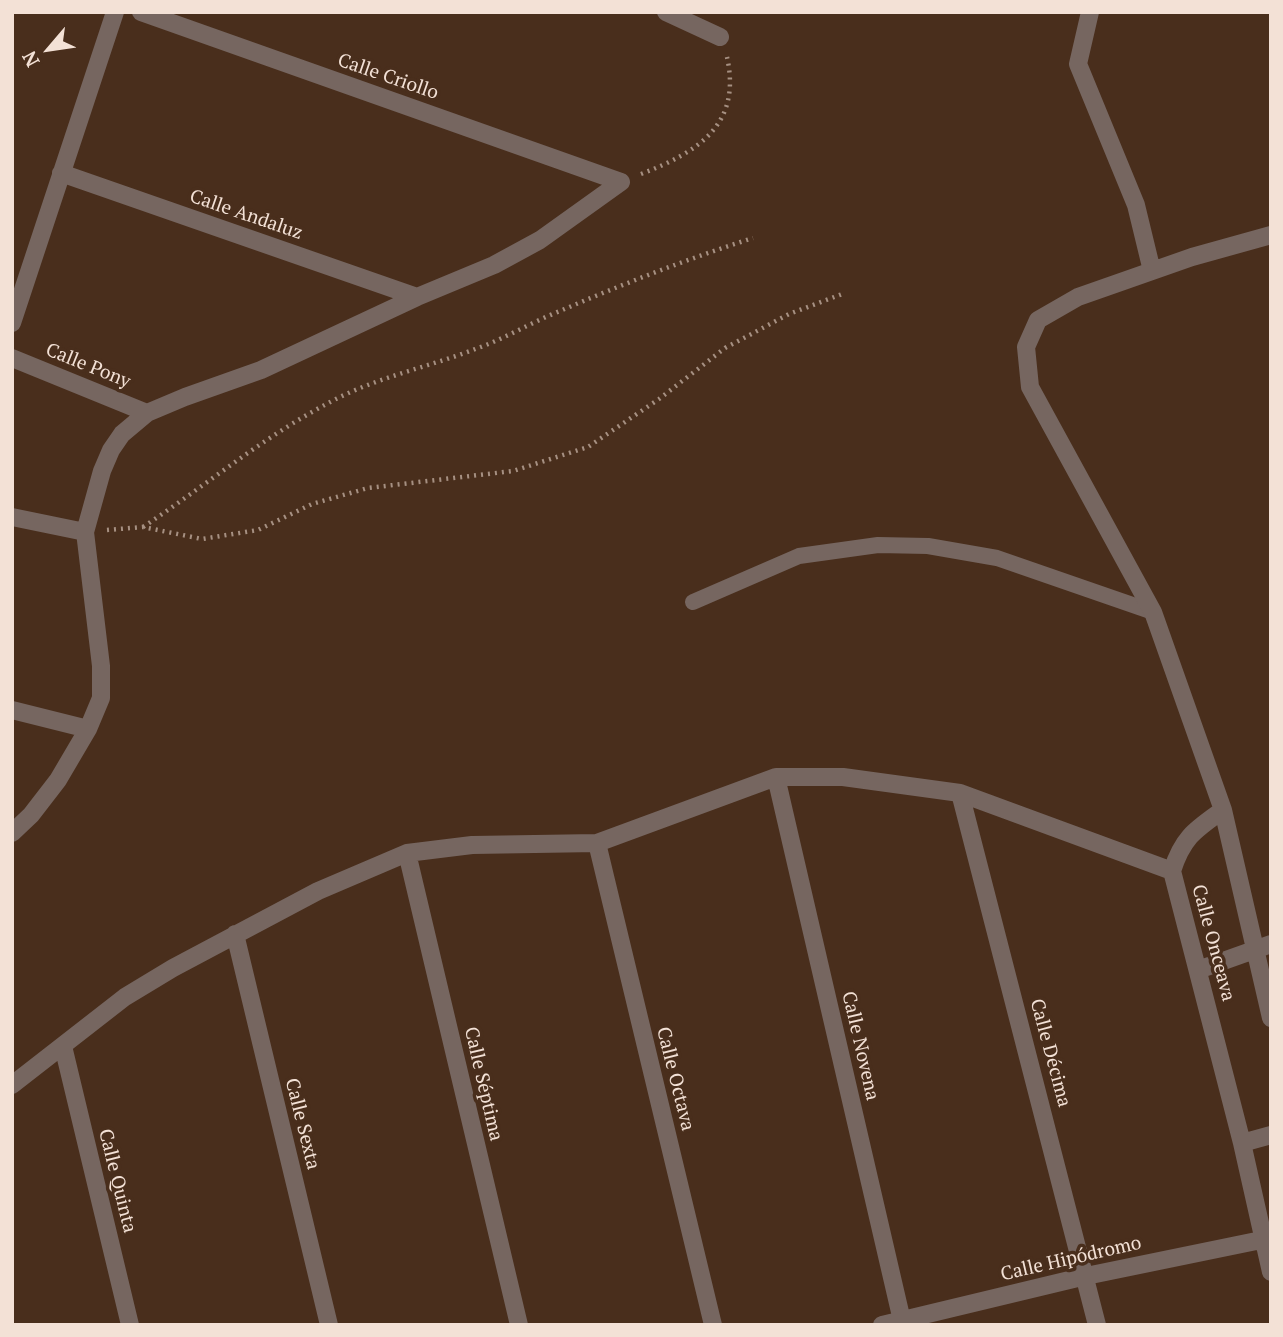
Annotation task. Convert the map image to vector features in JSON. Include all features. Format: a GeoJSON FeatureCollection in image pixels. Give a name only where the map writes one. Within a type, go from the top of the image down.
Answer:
{"type":"FeatureCollection","features":[{"type":"Feature","properties":{"kind":"street"},"geometry":{"type":"LineString","coordinates":[[12,323],[115,12]]}},
{"type":"Feature","properties":{"kind":"street","name":"Calle Criollo"},"geometry":{"type":"LineString","coordinates":[[141,12],[621,182]]}},
{"type":"Feature","properties":{"kind":"street"},"geometry":{"type":"LineString","coordinates":[[666,12],[720,37]]}},
{"type":"Feature","properties":{"kind":"street"},"geometry":{"type":"LineString","coordinates":[[1090,12],[1078,64],[1094,110],[1136,205],[1152,271]]}},
{"type":"Feature","properties":{"kind":"street","name":"Calle Andaluz"},"geometry":{"type":"LineString","coordinates":[[61,173],[417,297]]}},
{"type":"Feature","properties":{"kind":"street"},"geometry":{"type":"LineString","coordinates":[[12,833],[31,815],[58,780],[88,729],[101,698],[102,666],[85,532],[102,471],[122,434],[148,413],[261,370],[417,297],[494,265],[540,240],[621,182]]}},
{"type":"Feature","properties":{"kind":"street"},"geometry":{"type":"LineString","coordinates":[[1223,810],[1153,612],[1030,387],[1026,347],[1038,320],[1078,297],[1152,271],[1271,235]]}},
{"type":"Feature","properties":{"kind":"street","name":"Calle Pony"},"geometry":{"type":"LineString","coordinates":[[12,358],[148,413]]}},
{"type":"Feature","properties":{"kind":"street"},"geometry":{"type":"LineString","coordinates":[[12,517],[85,532]]}},
{"type":"Feature","properties":{"kind":"street"},"geometry":{"type":"LineString","coordinates":[[12,710],[88,729]]}},
{"type":"Feature","properties":{"kind":"street"},"geometry":{"type":"LineString","coordinates":[[12,1085],[125,997],[234,934],[317,891],[407,853],[472,845],[597,843],[776,776],[843,777],[960,793],[1172,871]]}},
{"type":"Feature","properties":{"kind":"street","name":"Calle Novena"},"geometry":{"type":"LineString","coordinates":[[776,776],[903,1322]]}},
{"type":"Feature","properties":{"kind":"street","name":"Calle Décima"},"geometry":{"type":"LineString","coordinates":[[960,793],[1097,1325]]}},
{"type":"Feature","properties":{"kind":"street","name":"Calle Onceava"},"geometry":{"type":"LineString","coordinates":[[1271,1018],[1263,946],[1223,810],[1190,834],[1178,852],[1172,871],[1266,1238],[1271,1272]]}},
{"type":"Feature","properties":{"kind":"street","name":"Calle Octava"},"geometry":{"type":"LineString","coordinates":[[597,843],[713,1325]]}},
{"type":"Feature","properties":{"kind":"street","name":"Calle Séptima"},"geometry":{"type":"LineString","coordinates":[[407,853],[519,1325]]}},
{"type":"Feature","properties":{"kind":"street","name":"Calle Sexta"},"geometry":{"type":"LineString","coordinates":[[234,934],[329,1325]]}},
{"type":"Feature","properties":{"kind":"street"},"geometry":{"type":"LineString","coordinates":[[1198,970],[1263,946]]}},
{"type":"Feature","properties":{"kind":"street","name":"Calle Quinta"},"geometry":{"type":"LineString","coordinates":[[63,1046],[130,1325]]}},
{"type":"Feature","properties":{"kind":"street"},"geometry":{"type":"LineString","coordinates":[[1242,1143],[1271,1135]]}},
{"type":"Feature","properties":{"kind":"street","name":"Calle Hipódromo"},"geometry":{"type":"LineString","coordinates":[[882,1325],[1086,1276],[1266,1238]]}},
{"type":"Feature","properties":{"kind":"lane"},"geometry":{"type":"LineString","coordinates":[[693,603],[799,556],[878,545],[928,546],[997,558],[1153,612]]}},
{"type":"Feature","properties":{"kind":"path"},"geometry":{"type":"LineString","coordinates":[[621,182],[686,153],[713,133],[728,107],[730,80],[728,60],[720,37]]}},
{"type":"Feature","properties":{"kind":"path"},"geometry":{"type":"LineString","coordinates":[[143,527],[197,491],[266,439],[339,397],[480,348],[635,279],[753,238]]}},
{"type":"Feature","properties":{"kind":"path"},"geometry":{"type":"LineString","coordinates":[[85,532],[143,527],[202,539],[258,530],[312,504],[368,488],[513,471],[588,447],[659,400],[725,348],[789,314],[845,293]]}}]}
